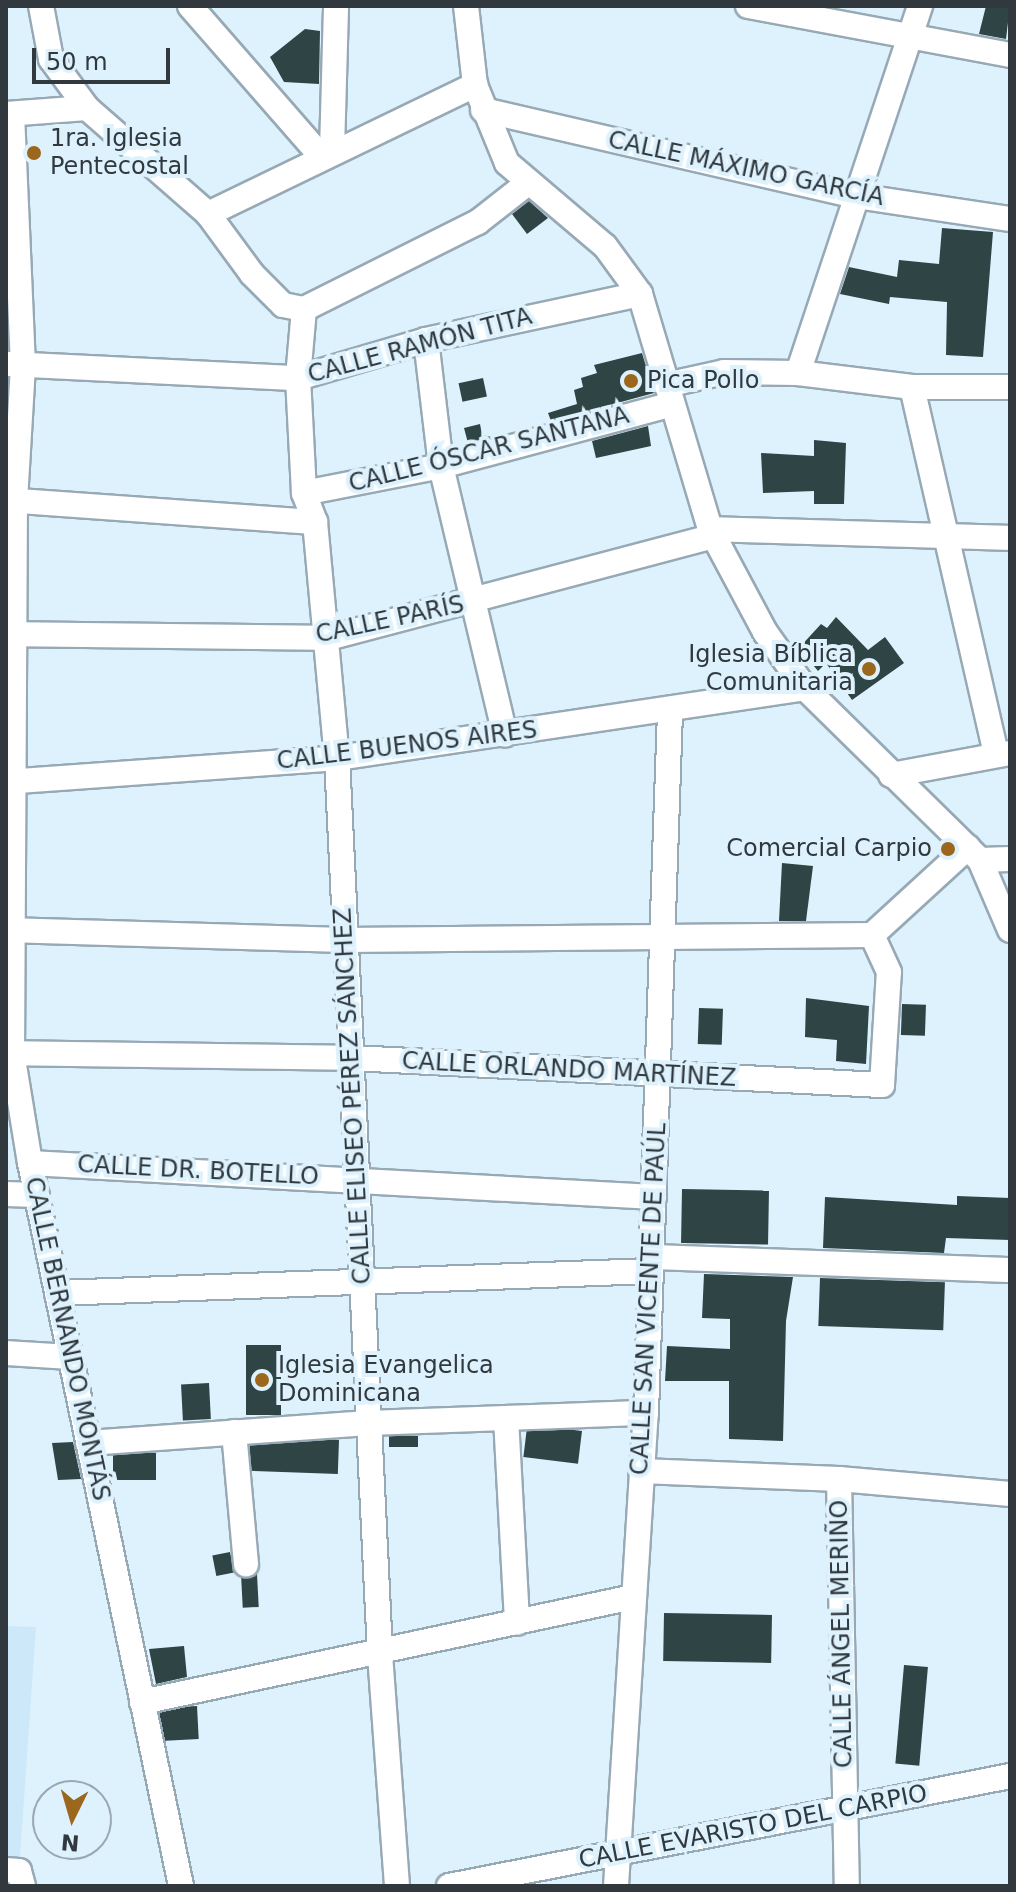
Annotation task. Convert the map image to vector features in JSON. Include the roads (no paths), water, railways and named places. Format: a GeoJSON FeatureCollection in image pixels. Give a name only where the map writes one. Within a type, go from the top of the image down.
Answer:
{"type":"FeatureCollection","features":[{"type":"Feature","properties":{"kind":"street"},"geometry":{"type":"LineString","coordinates":[[41,6],[51,59],[87,108],[208,214],[252,274],[283,305],[304,309],[478,222],[528,183]]}},
{"type":"Feature","properties":{"kind":"street"},"geometry":{"type":"LineString","coordinates":[[190,6],[326,154]]}},
{"type":"Feature","properties":{"kind":"street"},"geometry":{"type":"LineString","coordinates":[[326,154],[336,6]]}},
{"type":"Feature","properties":{"kind":"street"},"geometry":{"type":"LineString","coordinates":[[466,6],[475,85],[507,163],[605,246],[640,294],[713,532],[765,632],[805,688],[891,775],[933,809],[974,854],[1010,930]]}},
{"type":"Feature","properties":{"kind":"street"},"geometry":{"type":"LineString","coordinates":[[748,6],[1010,55]]}},
{"type":"Feature","properties":{"kind":"street"},"geometry":{"type":"LineString","coordinates":[[798,373],[920,6]]}},
{"type":"Feature","properties":{"kind":"street"},"geometry":{"type":"LineString","coordinates":[[208,214],[326,154],[475,85]]}},
{"type":"Feature","properties":{"kind":"street"},"geometry":{"type":"LineString","coordinates":[[9,114],[87,108]]}},
{"type":"Feature","properties":{"kind":"street","name":"CALLE MÁXIMO GARCÍA"},"geometry":{"type":"LineString","coordinates":[[483,110],[856,196],[1010,219]]}},
{"type":"Feature","properties":{"kind":"street","name":"CALLE BERNANDO MONTÁS"},"geometry":{"type":"LineString","coordinates":[[9,114],[14,365],[8,930],[9,1053],[15,1125],[30,1163],[37,1195],[181,1886]]}},
{"type":"Feature","properties":{"kind":"street","name":"CALLE RAMÓN TITA"},"geometry":{"type":"LineString","coordinates":[[14,365],[298,378],[426,340],[640,294]]}},
{"type":"Feature","properties":{"kind":"street","name":"CALLE ELISEO PÉREZ SÁNCHEZ"},"geometry":{"type":"LineString","coordinates":[[304,309],[298,378],[304,493],[315,522],[337,758],[380,1654],[397,1886]]}},
{"type":"Feature","properties":{"kind":"street"},"geometry":{"type":"LineString","coordinates":[[426,340],[441,466],[505,734]]}},
{"type":"Feature","properties":{"kind":"street","name":"CALLE ÓSCAR SANTANA"},"geometry":{"type":"LineString","coordinates":[[304,493],[441,466],[669,394],[724,372],[798,373],[912,387],[1010,387]]}},
{"type":"Feature","properties":{"kind":"street"},"geometry":{"type":"LineString","coordinates":[[891,775],[1003,753],[912,387]]}},
{"type":"Feature","properties":{"kind":"street"},"geometry":{"type":"LineString","coordinates":[[11,500],[315,522]]}},
{"type":"Feature","properties":{"kind":"street","name":"CALLE PARÍS"},"geometry":{"type":"LineString","coordinates":[[10,635],[328,638],[472,602],[713,532],[948,533],[1010,538]]}},
{"type":"Feature","properties":{"kind":"street","name":"CALLE BUENOS AIRES"},"geometry":{"type":"LineString","coordinates":[[10,782],[337,758],[670,711],[805,688]]}},
{"type":"Feature","properties":{"kind":"street","name":"CALLE SAN VICENTE DE PAÚL"},"geometry":{"type":"LineString","coordinates":[[616,1886],[646,1413],[666,938],[670,711]]}},
{"type":"Feature","properties":{"kind":"street"},"geometry":{"type":"LineString","coordinates":[[8,930],[344,940],[872,935],[974,854],[1010,859]]}},
{"type":"Feature","properties":{"kind":"street","name":"CALLE ORLANDO MARTÍNEZ"},"geometry":{"type":"LineString","coordinates":[[9,1053],[352,1058],[659,1077],[882,1085],[889,972],[872,935]]}},
{"type":"Feature","properties":{"kind":"street","name":"CALLE DR. BOTELLO"},"geometry":{"type":"LineString","coordinates":[[30,1163],[356,1178],[654,1197]]}},
{"type":"Feature","properties":{"kind":"street"},"geometry":{"type":"LineString","coordinates":[[6,1194],[37,1195]]}},
{"type":"Feature","properties":{"kind":"street"},"geometry":{"type":"LineString","coordinates":[[57,1293],[364,1284],[652,1264],[1010,1270]]}},
{"type":"Feature","properties":{"kind":"street"},"geometry":{"type":"LineString","coordinates":[[6,1353],[70,1357]]}},
{"type":"Feature","properties":{"kind":"street"},"geometry":{"type":"LineString","coordinates":[[88,1443],[368,1423],[646,1413]]}},
{"type":"Feature","properties":{"kind":"street"},"geometry":{"type":"LineString","coordinates":[[506,1418],[517,1623]]}},
{"type":"Feature","properties":{"kind":"street"},"geometry":{"type":"LineString","coordinates":[[234,1432],[246,1564]]}},
{"type":"Feature","properties":{"kind":"street"},"geometry":{"type":"LineString","coordinates":[[641,1471],[839,1479],[1010,1494]]}},
{"type":"Feature","properties":{"kind":"street","name":"CALLE ÁNGEL MERIÑO"},"geometry":{"type":"LineString","coordinates":[[839,1479],[847,1886]]}},
{"type":"Feature","properties":{"kind":"street"},"geometry":{"type":"LineString","coordinates":[[142,1702],[380,1654],[633,1597]]}},
{"type":"Feature","properties":{"kind":"street","name":"CALLE EVARISTO DEL CARPIO"},"geometry":{"type":"LineString","coordinates":[[449,1886],[1010,1776]]}},
{"type":"Feature","properties":{"kind":"place","name":"1ra. Iglesia Pentecostal"},"geometry":{"type":"Point","coordinates":[34,153]}},
{"type":"Feature","properties":{"kind":"place","name":"Pica Pollo"},"geometry":{"type":"Point","coordinates":[631,381]}},
{"type":"Feature","properties":{"kind":"place","name":"Iglesia Bíblica Comunitaria"},"geometry":{"type":"Point","coordinates":[869,669]}},
{"type":"Feature","properties":{"kind":"place","name":"Comercial Carpio"},"geometry":{"type":"Point","coordinates":[948,849]}},
{"type":"Feature","properties":{"kind":"place","name":"Iglesia Evangelica Dominicana"},"geometry":{"type":"Point","coordinates":[262,1380]}}]}
